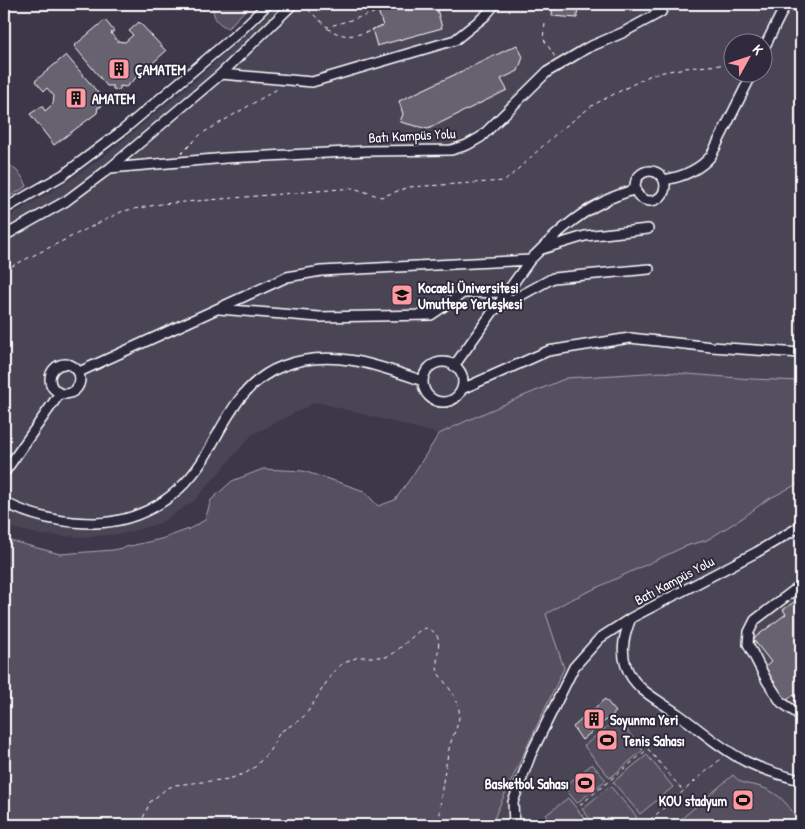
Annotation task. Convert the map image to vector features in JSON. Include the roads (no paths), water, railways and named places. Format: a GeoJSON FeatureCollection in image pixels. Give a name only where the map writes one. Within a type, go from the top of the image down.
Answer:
{"type":"FeatureCollection","features":[{"type":"Feature","properties":{"kind":"street"},"geometry":{"type":"LineString","coordinates":[[4,209],[62,175],[123,130],[233,37],[268,4]]}},
{"type":"Feature","properties":{"kind":"street"},"geometry":{"type":"LineString","coordinates":[[4,236],[66,201],[110,168],[221,74],[293,4]]}},
{"type":"Feature","properties":{"kind":"street"},"geometry":{"type":"LineString","coordinates":[[221,74],[312,82],[455,40],[485,16],[495,4]]}},
{"type":"Feature","properties":{"kind":"street","name":"Batı Kampüs Yolu"},"geometry":{"type":"LineString","coordinates":[[110,168],[226,158],[366,151],[451,150],[467,145],[481,137],[547,72],[586,48],[622,33],[662,12],[665,4]]}},
{"type":"Feature","properties":{"kind":"street"},"geometry":{"type":"LineString","coordinates":[[772,32],[786,4]]}},
{"type":"Feature","properties":{"kind":"street"},"geometry":{"type":"LineString","coordinates":[[664,180],[703,166],[711,156],[748,82]]}},
{"type":"Feature","properties":{"kind":"street"},"geometry":{"type":"LineString","coordinates":[[648,172],[657,173],[664,180],[664,190],[655,200],[650,201],[641,198],[636,189],[637,180],[648,172]]}},
{"type":"Feature","properties":{"kind":"street"},"geometry":{"type":"LineString","coordinates":[[454,366],[530,260],[559,231],[581,214],[605,200],[636,189]]}},
{"type":"Feature","properties":{"kind":"street"},"geometry":{"type":"LineString","coordinates":[[540,250],[585,236],[648,229]]}},
{"type":"Feature","properties":{"kind":"street"},"geometry":{"type":"LineString","coordinates":[[79,372],[287,277],[331,270],[530,260]]}},
{"type":"Feature","properties":{"kind":"street"},"geometry":{"type":"LineString","coordinates":[[494,310],[553,278],[649,269]]}},
{"type":"Feature","properties":{"kind":"street"},"geometry":{"type":"LineString","coordinates":[[216,309],[319,317],[431,315],[463,293],[507,292]]}},
{"type":"Feature","properties":{"kind":"street"},"geometry":{"type":"LineString","coordinates":[[462,389],[462,376],[454,366],[448,363],[435,363],[425,371],[424,390],[428,396],[440,402],[453,399],[462,389],[548,351],[630,338],[712,347],[801,353]]}},
{"type":"Feature","properties":{"kind":"street"},"geometry":{"type":"LineString","coordinates":[[4,502],[14,508],[49,519],[85,523],[101,523],[132,517],[153,508],[167,500],[190,479],[236,402],[247,389],[270,372],[296,362],[309,359],[343,358],[392,370],[423,381]]}},
{"type":"Feature","properties":{"kind":"street"},"geometry":{"type":"LineString","coordinates":[[71,365],[79,372],[80,382],[74,391],[70,393],[60,393],[50,383],[53,369],[57,366],[71,365]]}},
{"type":"Feature","properties":{"kind":"street"},"geometry":{"type":"LineString","coordinates":[[4,473],[60,393]]}},
{"type":"Feature","properties":{"kind":"street","name":"Batı Kampüs Yolu"},"geometry":{"type":"LineString","coordinates":[[801,526],[758,552],[632,618],[625,633],[623,649],[625,665],[633,680],[644,691],[747,762],[775,773],[801,780]]}},
{"type":"Feature","properties":{"kind":"street"},"geometry":{"type":"LineString","coordinates":[[801,585],[755,620],[749,632],[748,644],[767,681],[781,702],[801,716]]}},
{"type":"Feature","properties":{"kind":"street"},"geometry":{"type":"LineString","coordinates":[[514,825],[513,802],[531,754],[574,667],[600,638],[632,618]]}},
{"type":"Feature","properties":{"kind":"place","name":"ÇAMATEM"},"geometry":{"type":"Point","coordinates":[119,69]}},
{"type":"Feature","properties":{"kind":"place","name":"AMATEM"},"geometry":{"type":"Point","coordinates":[76,98]}},
{"type":"Feature","properties":{"kind":"place","name":"Kocaeli Üniversitesi Umuttepe Yerleşkesi"},"geometry":{"type":"Point","coordinates":[402,295]}},
{"type":"Feature","properties":{"kind":"place","name":"Soyunma Yeri"},"geometry":{"type":"Point","coordinates":[594,719]}},
{"type":"Feature","properties":{"kind":"place","name":"Tenis Sahası"},"geometry":{"type":"Point","coordinates":[607,740]}},
{"type":"Feature","properties":{"kind":"place","name":"Basketbol Sahası"},"geometry":{"type":"Point","coordinates":[585,783]}},
{"type":"Feature","properties":{"kind":"place","name":"KOU stadyum"},"geometry":{"type":"Point","coordinates":[743,800]}}]}
